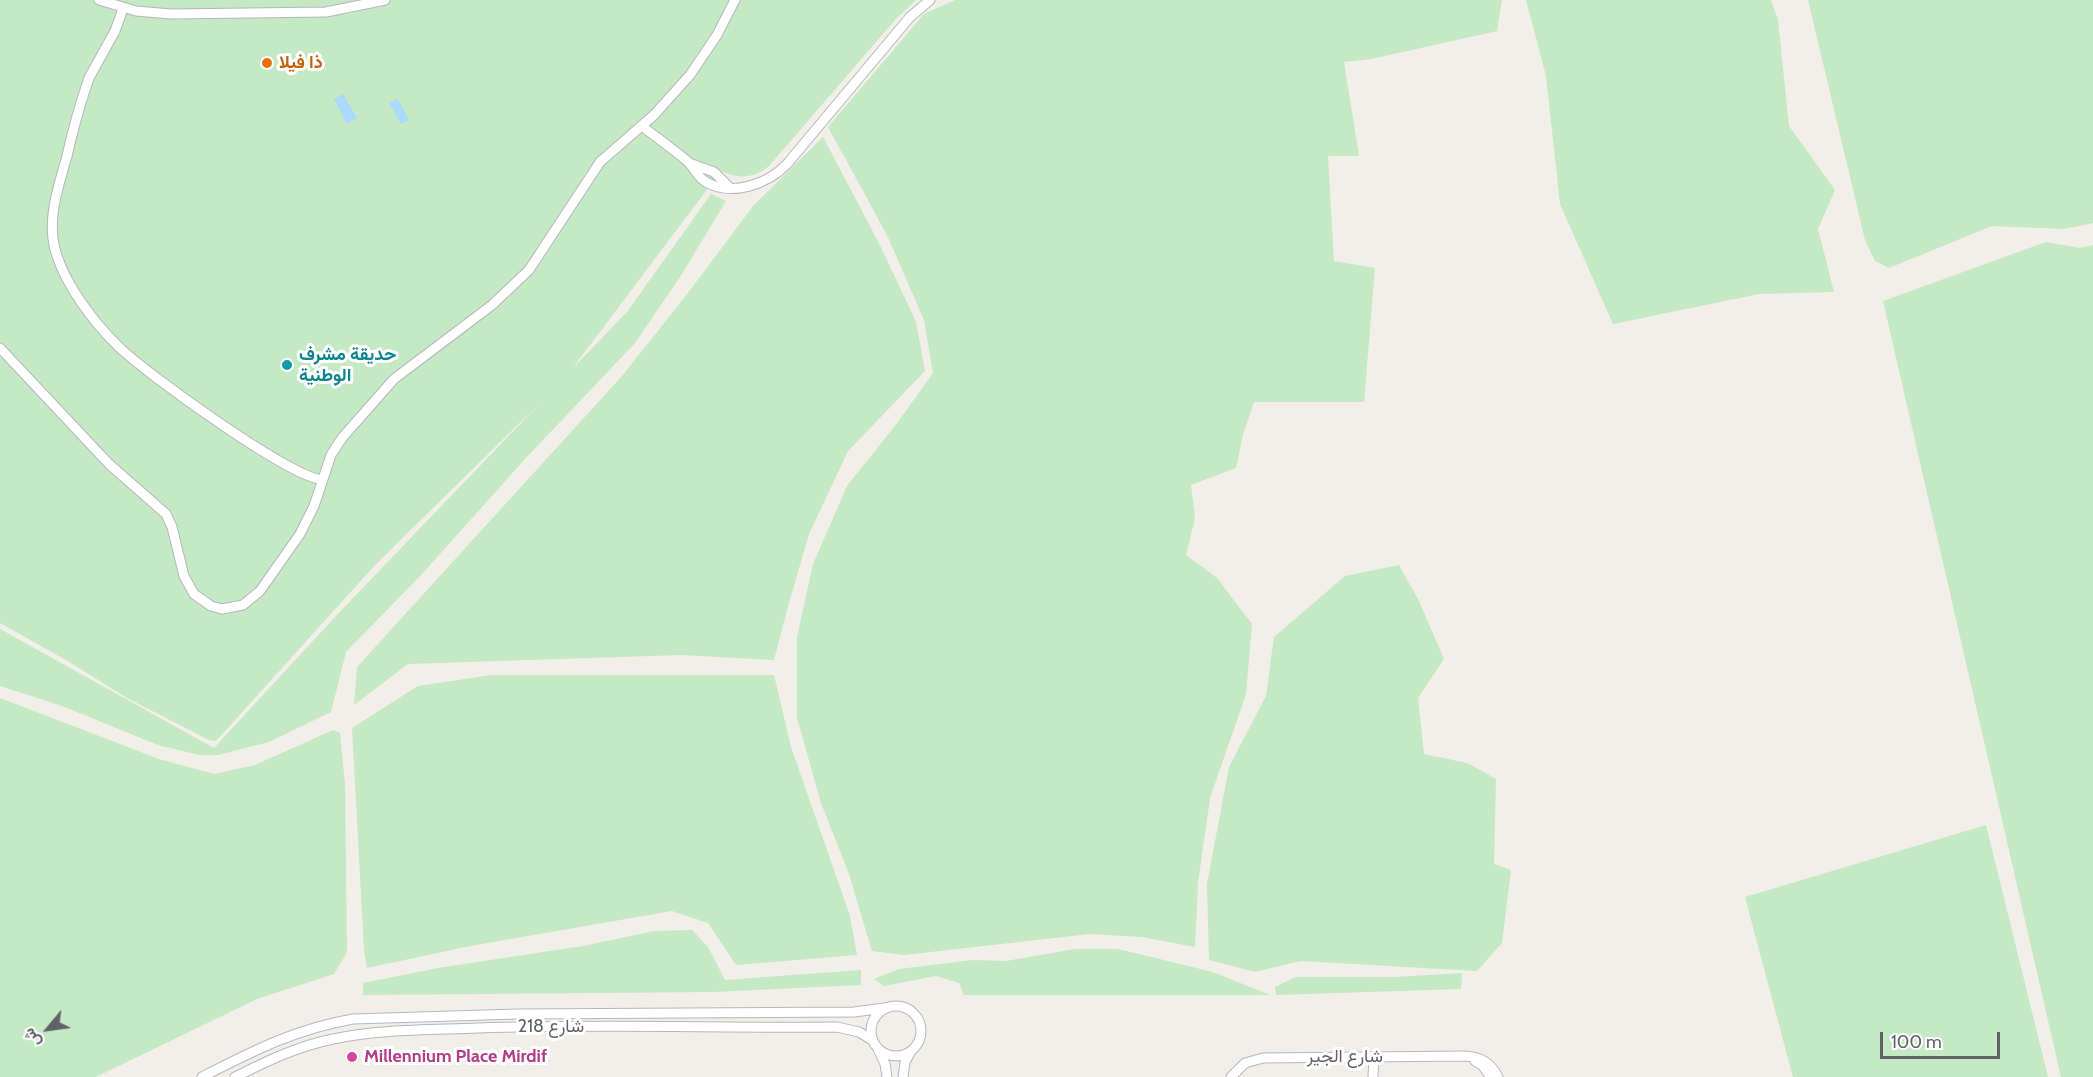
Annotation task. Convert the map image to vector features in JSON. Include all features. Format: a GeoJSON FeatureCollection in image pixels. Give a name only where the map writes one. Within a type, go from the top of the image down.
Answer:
{"type":"FeatureCollection","features":[{"type":"Feature","properties":{"kind":"street"},"geometry":{"type":"LineString","coordinates":[[99,0],[123,9],[171,14],[326,12],[385,0]]}},
{"type":"Feature","properties":{"kind":"street"},"geometry":{"type":"LineString","coordinates":[[0,348],[118,473],[166,514],[172,527],[188,585],[194,594],[211,606],[222,609],[243,605],[260,591],[300,534],[314,506],[331,456],[338,443],[384,389],[405,370],[518,283],[540,256],[600,162],[665,104],[695,69],[717,36],[735,0]]}},
{"type":"Feature","properties":{"kind":"street"},"geometry":{"type":"LineString","coordinates":[[642,126],[689,163],[699,177],[706,182],[729,187],[756,185],[778,173],[903,25],[930,0]]}},
{"type":"Feature","properties":{"kind":"street"},"geometry":{"type":"LineString","coordinates":[[123,9],[112,37],[89,78],[56,196],[52,230],[60,264],[93,317],[133,361],[263,452],[312,478],[324,479]]}},
{"type":"Feature","properties":{"kind":"street"},"geometry":{"type":"LineString","coordinates":[[202,1077],[279,1038],[353,1019],[518,1014],[861,1012],[899,1005],[913,1012],[917,1017],[921,1032],[917,1046],[911,1051],[901,1056],[890,1056],[874,1044]]}},
{"type":"Feature","properties":{"kind":"street"},"geometry":{"type":"LineString","coordinates":[[885,1008],[878,1012],[871,1025],[874,1044],[885,1064],[886,1077]]}},
{"type":"Feature","properties":{"kind":"street","name":"شارع 218"},"geometry":{"type":"LineString","coordinates":[[236,1077],[285,1053],[308,1045],[378,1032],[519,1027],[837,1027],[852,1029],[874,1044]]}},
{"type":"Feature","properties":{"kind":"street"},"geometry":{"type":"LineString","coordinates":[[903,1077],[905,1062],[911,1051]]}},
{"type":"Feature","properties":{"kind":"street"},"geometry":{"type":"LineString","coordinates":[[1465,1056],[1482,1065],[1491,1077]]}},
{"type":"Feature","properties":{"kind":"street","name":"شارع الجير"},"geometry":{"type":"LineString","coordinates":[[1231,1077],[1245,1063],[1263,1058],[1465,1056],[1484,1060],[1493,1068],[1498,1077]]}},
{"type":"Feature","properties":{"kind":"street"},"geometry":{"type":"LineString","coordinates":[[1373,1077],[1374,1057]]}},
{"type":"Feature","properties":{"kind":"green space","name":"حديقة مشرف الوطنية"},"geometry":{"type":"Polygon","coordinates":[[[0,0],[916,0],[896,19],[769,166],[757,173],[745,176],[721,171],[572,369],[627,312],[711,194],[726,201],[682,274],[635,343],[524,460],[422,574],[346,652],[331,712],[269,742],[218,755],[199,755],[158,745],[62,706],[0,686],[0,629],[214,748],[335,617],[543,400],[376,564],[216,741],[209,740],[127,698],[0,623],[0,0]]]}},
{"type":"Feature","properties":{"kind":"green space"},"geometry":{"type":"Polygon","coordinates":[[[955,0],[1502,0],[1497,31],[1371,59],[1344,62],[1359,156],[1328,156],[1334,261],[1375,268],[1364,402],[1254,402],[1243,435],[1236,468],[1191,485],[1195,518],[1186,555],[1217,578],[1252,624],[1246,694],[1210,798],[1198,883],[1195,947],[1142,937],[1090,934],[904,955],[872,951],[849,874],[821,803],[797,718],[797,637],[813,564],[847,486],[895,426],[933,373],[924,320],[887,235],[828,127],[924,14],[955,0]]]}},
{"type":"Feature","properties":{"kind":"green space"},"geometry":{"type":"Polygon","coordinates":[[[1526,0],[1771,0],[1778,20],[1789,126],[1835,190],[1818,229],[1834,292],[1759,294],[1613,324],[1560,204],[1546,76],[1526,0]]]}},
{"type":"Feature","properties":{"kind":"green space"},"geometry":{"type":"Polygon","coordinates":[[[1808,0],[2093,0],[2093,223],[2064,229],[1992,226],[1889,268],[1875,261],[1865,240],[1808,0]]]}},
{"type":"Feature","properties":{"kind":"green space"},"geometry":{"type":"Polygon","coordinates":[[[823,137],[881,247],[916,322],[925,371],[848,451],[809,534],[774,660],[681,655],[408,664],[354,705],[357,667],[622,376],[753,206],[823,137]]]}},
{"type":"Feature","properties":{"kind":"green space"},"geometry":{"type":"Polygon","coordinates":[[[2046,242],[2080,248],[2093,245],[2093,1077],[2061,1077],[1883,301],[2046,242]]]}},
{"type":"Feature","properties":{"kind":"green space"},"geometry":{"type":"Polygon","coordinates":[[[1399,565],[1419,601],[1444,659],[1418,698],[1424,754],[1467,763],[1496,779],[1494,864],[1511,870],[1502,943],[1477,971],[1300,961],[1255,972],[1209,960],[1207,884],[1229,767],[1266,696],[1274,637],[1345,576],[1399,565]]]}},
{"type":"Feature","properties":{"kind":"green space"},"geometry":{"type":"Polygon","coordinates":[[[492,675],[774,675],[791,747],[850,916],[857,955],[736,965],[708,923],[672,911],[470,946],[367,968],[364,950],[352,728],[418,686],[492,675]]]}},
{"type":"Feature","properties":{"kind":"green space"},"geometry":{"type":"Polygon","coordinates":[[[0,698],[159,759],[214,774],[255,765],[333,730],[340,733],[345,785],[347,952],[334,974],[257,999],[96,1077],[0,1077],[0,698]]]}},
{"type":"Feature","properties":{"kind":"green space"},"geometry":{"type":"Polygon","coordinates":[[[1986,825],[2048,1077],[1793,1077],[1745,897],[1986,825]]]}},
{"type":"Feature","properties":{"kind":"green space"},"geometry":{"type":"Polygon","coordinates":[[[692,930],[708,947],[725,980],[861,970],[861,985],[713,992],[363,995],[363,983],[438,968],[583,946],[654,931],[692,930]]]}},
{"type":"Feature","properties":{"kind":"green space"},"geometry":{"type":"Polygon","coordinates":[[[1075,949],[1118,949],[1213,972],[1270,995],[964,995],[959,983],[936,976],[884,986],[874,979],[899,969],[973,960],[1006,961],[1075,949]]]}},
{"type":"Feature","properties":{"kind":"green space"},"geometry":{"type":"Polygon","coordinates":[[[1462,973],[1461,989],[1276,995],[1275,987],[1296,977],[1395,977],[1462,973]]]}},
{"type":"Feature","properties":{"kind":"water"},"geometry":{"type":"Polygon","coordinates":[[[343,94],[357,118],[347,124],[334,99],[343,94]]]}},
{"type":"Feature","properties":{"kind":"water"},"geometry":{"type":"Polygon","coordinates":[[[398,99],[409,120],[401,124],[389,103],[398,99]]]}},
{"type":"Feature","properties":{"kind":"place","name":"ذا فيلا"},"geometry":{"type":"Point","coordinates":[267,63]}},
{"type":"Feature","properties":{"kind":"place","name":"حديقة مشرف الوطنية"},"geometry":{"type":"Point","coordinates":[287,365]}},
{"type":"Feature","properties":{"kind":"place","name":"Millennium Place Mirdif"},"geometry":{"type":"Point","coordinates":[352,1057]}}]}
